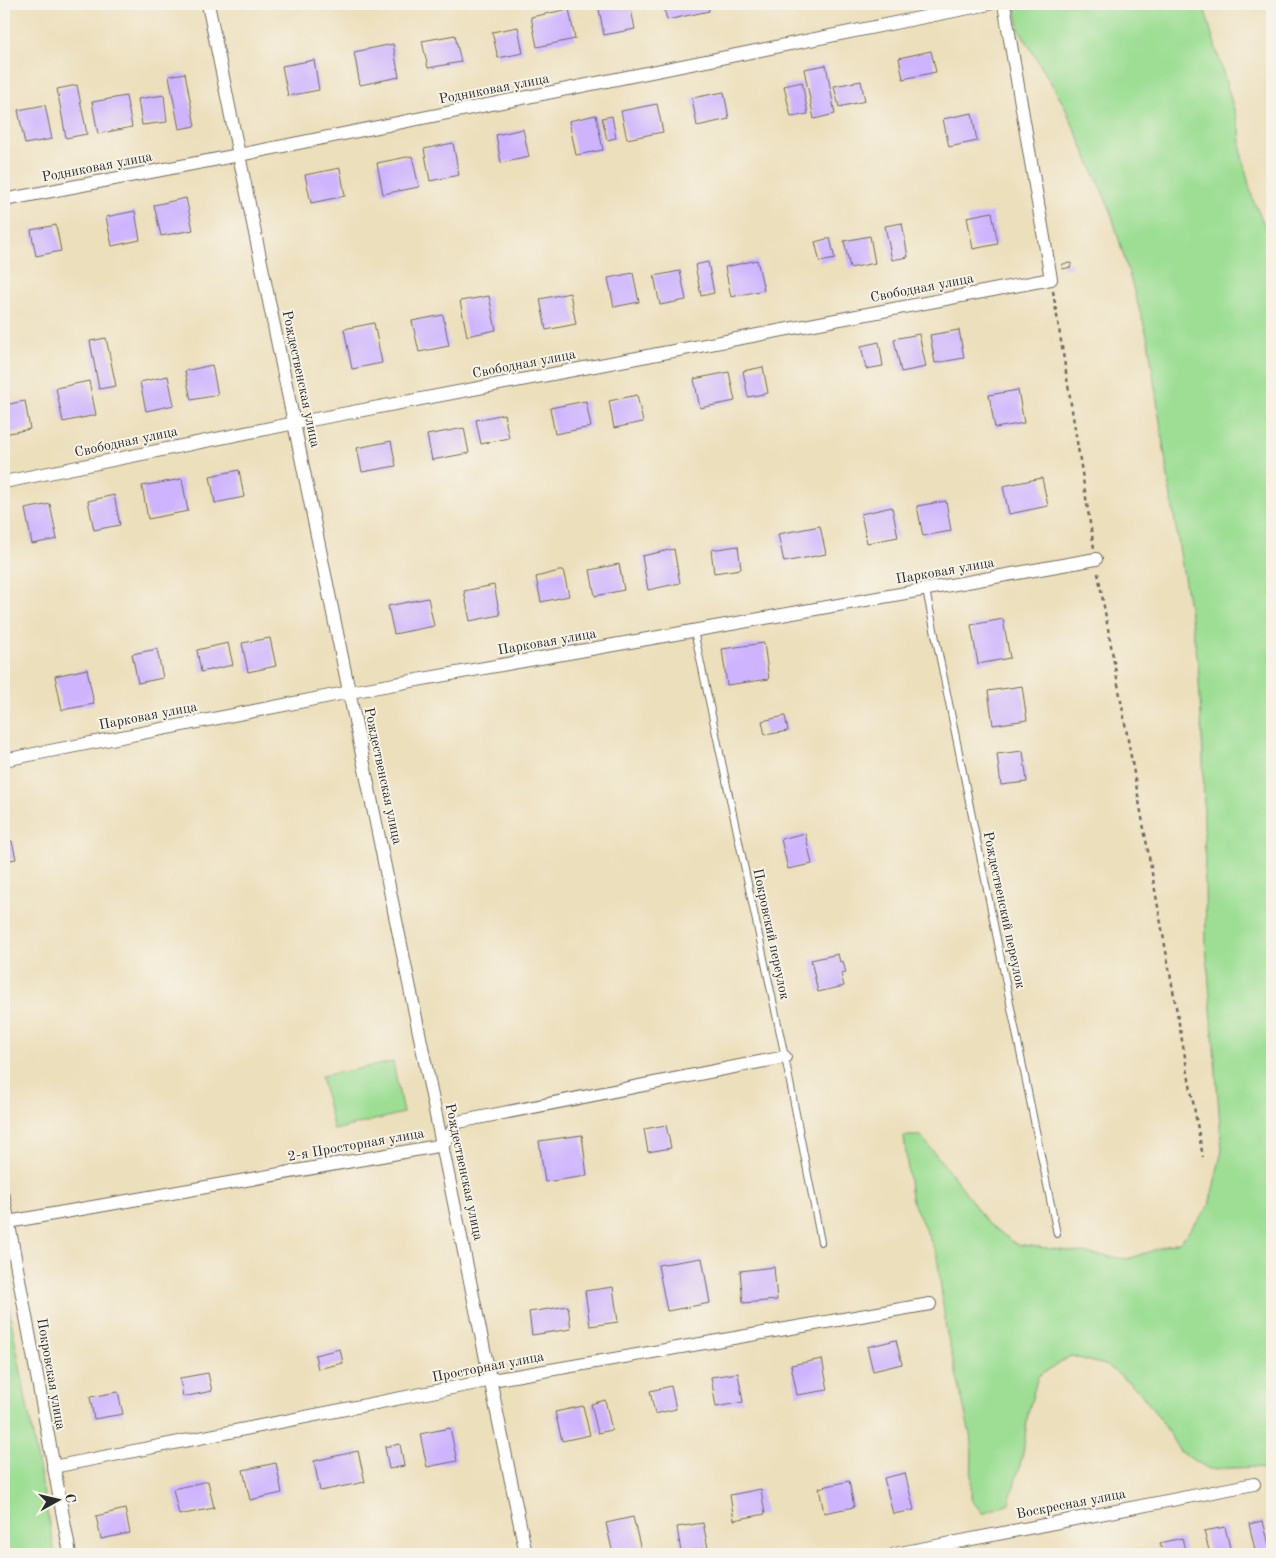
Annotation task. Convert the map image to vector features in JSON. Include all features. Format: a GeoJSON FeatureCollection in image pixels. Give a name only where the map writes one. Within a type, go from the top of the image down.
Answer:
{"type":"FeatureCollection","features":[{"type":"Feature","properties":{"kind":"street","name":"Рождественская улица"},"geometry":{"type":"LineString","coordinates":[[208,4],[492,1380],[526,1554]]}},
{"type":"Feature","properties":{"kind":"street","name":"Родниковая улица"},"geometry":{"type":"LineString","coordinates":[[4,200],[239,155],[989,4]]}},
{"type":"Feature","properties":{"kind":"street"},"geometry":{"type":"LineString","coordinates":[[1004,4],[1051,279]]}},
{"type":"Feature","properties":{"kind":"street","name":"Свободная улица"},"geometry":{"type":"LineString","coordinates":[[4,482],[295,423],[1051,279]]}},
{"type":"Feature","properties":{"kind":"street","name":"Парковая улица"},"geometry":{"type":"LineString","coordinates":[[4,760],[350,692],[1096,558]]}},
{"type":"Feature","properties":{"kind":"street","name":"2-я Просторная улица"},"geometry":{"type":"LineString","coordinates":[[8,1222],[443,1145],[458,1122],[784,1057]]}},
{"type":"Feature","properties":{"kind":"street","name":"Покровская улица"},"geometry":{"type":"LineString","coordinates":[[4,1198],[70,1554]]}},
{"type":"Feature","properties":{"kind":"street","name":"Просторная улица"},"geometry":{"type":"LineString","coordinates":[[53,1467],[492,1380],[930,1304]]}},
{"type":"Feature","properties":{"kind":"street","name":"Воскресная улица"},"geometry":{"type":"LineString","coordinates":[[895,1554],[1254,1484]]}},
{"type":"Feature","properties":{"kind":"lane","name":"Рождественский переулок"},"geometry":{"type":"LineString","coordinates":[[926,590],[1057,1234]]}},
{"type":"Feature","properties":{"kind":"lane","name":"Покровский переулок"},"geometry":{"type":"LineString","coordinates":[[694,631],[821,1242]]}},
{"type":"Feature","properties":{"kind":"path"},"geometry":{"type":"LineString","coordinates":[[1051,279],[1096,558],[1203,1157]]}},
{"type":"Feature","properties":{"kind":"green space"},"geometry":{"type":"Polygon","coordinates":[[[1015,4],[1203,4],[1240,130],[1242,157],[1253,200],[1272,242],[1272,1473],[1257,1467],[1209,1469],[1180,1452],[1163,1423],[1139,1391],[1108,1366],[1071,1356],[1038,1376],[1028,1413],[1023,1454],[1009,1503],[983,1514],[971,1499],[972,1443],[946,1329],[937,1255],[911,1198],[904,1136],[921,1136],[962,1187],[986,1222],[1016,1244],[1127,1259],[1181,1241],[1209,1206],[1222,1150],[1206,945],[1203,756],[1198,662],[1171,498],[1148,339],[1110,209],[1064,105],[1019,29],[1015,4]]]}},
{"type":"Feature","properties":{"kind":"green space"},"geometry":{"type":"Polygon","coordinates":[[[393,1062],[403,1113],[334,1130],[321,1076],[393,1062]]]}},
{"type":"Feature","properties":{"kind":"green space"},"geometry":{"type":"Polygon","coordinates":[[[4,1282],[55,1554],[4,1554],[4,1282]]]}},
{"type":"Feature","properties":{"kind":"building"},"geometry":{"type":"Polygon","coordinates":[[[598,4],[630,4],[635,29],[604,35],[598,4]]]}},
{"type":"Feature","properties":{"kind":"building"},"geometry":{"type":"Polygon","coordinates":[[[663,4],[708,4],[709,11],[667,20],[663,4]]]}},
{"type":"Feature","properties":{"kind":"building"},"geometry":{"type":"Polygon","coordinates":[[[729,4],[746,4],[747,5],[730,8],[729,4]]]}},
{"type":"Feature","properties":{"kind":"building"},"geometry":{"type":"Polygon","coordinates":[[[569,9],[575,39],[537,47],[531,17],[569,9]]]}},
{"type":"Feature","properties":{"kind":"building"},"geometry":{"type":"Polygon","coordinates":[[[518,27],[523,53],[498,58],[492,32],[518,27]]]}},
{"type":"Feature","properties":{"kind":"building"},"geometry":{"type":"Polygon","coordinates":[[[455,35],[461,62],[428,68],[422,41],[455,35]]]}},
{"type":"Feature","properties":{"kind":"building"},"geometry":{"type":"Polygon","coordinates":[[[393,44],[399,77],[360,85],[354,52],[393,44]]]}},
{"type":"Feature","properties":{"kind":"building"},"geometry":{"type":"Polygon","coordinates":[[[931,51],[936,72],[903,79],[899,58],[931,51]]]}},
{"type":"Feature","properties":{"kind":"building"},"geometry":{"type":"Polygon","coordinates":[[[314,60],[319,90],[288,96],[282,66],[314,60]]]}},
{"type":"Feature","properties":{"kind":"building"},"geometry":{"type":"Polygon","coordinates":[[[826,65],[835,114],[814,119],[804,69],[826,65]]]}},
{"type":"Feature","properties":{"kind":"building"},"geometry":{"type":"Polygon","coordinates":[[[185,73],[195,126],[179,129],[169,76],[185,73]]]}},
{"type":"Feature","properties":{"kind":"building"},"geometry":{"type":"Polygon","coordinates":[[[861,81],[865,101],[839,107],[834,86],[861,81]]]}},
{"type":"Feature","properties":{"kind":"building"},"geometry":{"type":"Polygon","coordinates":[[[802,82],[808,114],[791,117],[784,86],[802,82]]]}},
{"type":"Feature","properties":{"kind":"building"},"geometry":{"type":"Polygon","coordinates":[[[77,85],[87,134],[66,138],[57,89],[77,85]]]}},
{"type":"Feature","properties":{"kind":"building"},"geometry":{"type":"Polygon","coordinates":[[[724,92],[729,119],[697,126],[692,98],[724,92]]]}},
{"type":"Feature","properties":{"kind":"building"},"geometry":{"type":"Polygon","coordinates":[[[164,95],[167,122],[142,125],[138,99],[164,95]]]}},
{"type":"Feature","properties":{"kind":"building"},"geometry":{"type":"Polygon","coordinates":[[[126,96],[132,127],[98,134],[92,102],[126,96]]]}},
{"type":"Feature","properties":{"kind":"building"},"geometry":{"type":"Polygon","coordinates":[[[657,104],[663,132],[627,139],[621,111],[657,104]]]}},
{"type":"Feature","properties":{"kind":"building"},"geometry":{"type":"Polygon","coordinates":[[[45,105],[52,139],[25,144],[18,110],[45,105]]]}},
{"type":"Feature","properties":{"kind":"building"},"geometry":{"type":"Polygon","coordinates":[[[972,113],[977,141],[949,147],[943,119],[972,113]]]}},
{"type":"Feature","properties":{"kind":"building"},"geometry":{"type":"Polygon","coordinates":[[[596,115],[603,150],[576,155],[569,121],[596,115]]]}},
{"type":"Feature","properties":{"kind":"building"},"geometry":{"type":"Polygon","coordinates":[[[612,116],[616,138],[607,140],[602,118],[612,116]]]}},
{"type":"Feature","properties":{"kind":"building"},"geometry":{"type":"Polygon","coordinates":[[[4,124],[8,143],[4,144],[4,124]]]}},
{"type":"Feature","properties":{"kind":"building"},"geometry":{"type":"Polygon","coordinates":[[[523,129],[529,157],[501,163],[496,135],[523,129]]]}},
{"type":"Feature","properties":{"kind":"building"},"geometry":{"type":"Polygon","coordinates":[[[453,143],[459,175],[430,181],[424,149],[453,143]]]}},
{"type":"Feature","properties":{"kind":"building"},"geometry":{"type":"Polygon","coordinates":[[[412,156],[419,187],[383,194],[377,163],[412,156]]]}},
{"type":"Feature","properties":{"kind":"building"},"geometry":{"type":"Polygon","coordinates":[[[340,168],[345,196],[311,203],[305,175],[340,168]]]}},
{"type":"Feature","properties":{"kind":"building"},"geometry":{"type":"Polygon","coordinates":[[[186,198],[193,230],[161,236],[154,205],[186,198]]]}},
{"type":"Feature","properties":{"kind":"building"},"geometry":{"type":"Polygon","coordinates":[[[135,211],[140,240],[112,246],[106,217],[135,211]]]}},
{"type":"Feature","properties":{"kind":"building"},"geometry":{"type":"Polygon","coordinates":[[[992,212],[998,244],[973,249],[967,217],[992,212]]]}},
{"type":"Feature","properties":{"kind":"building"},"geometry":{"type":"Polygon","coordinates":[[[902,223],[908,257],[892,260],[885,226],[902,223]]]}},
{"type":"Feature","properties":{"kind":"building"},"geometry":{"type":"Polygon","coordinates":[[[56,225],[61,251],[36,256],[31,230],[56,225]]]}},
{"type":"Feature","properties":{"kind":"building"},"geometry":{"type":"Polygon","coordinates":[[[870,236],[875,263],[850,268],[844,241],[870,236]]]}},
{"type":"Feature","properties":{"kind":"building"},"geometry":{"type":"Polygon","coordinates":[[[830,238],[835,259],[820,262],[815,242],[830,238]]]}},
{"type":"Feature","properties":{"kind":"building"},"geometry":{"type":"Polygon","coordinates":[[[757,260],[764,290],[731,297],[725,267],[757,260]]]}},
{"type":"Feature","properties":{"kind":"building"},"geometry":{"type":"Polygon","coordinates":[[[708,262],[714,293],[701,296],[695,265],[708,262]]]}},
{"type":"Feature","properties":{"kind":"building"},"geometry":{"type":"Polygon","coordinates":[[[1071,263],[1071,267],[1063,269],[1062,264],[1071,263]]]}},
{"type":"Feature","properties":{"kind":"building"},"geometry":{"type":"Polygon","coordinates":[[[680,271],[686,300],[660,305],[654,276],[680,271]]]}},
{"type":"Feature","properties":{"kind":"building"},"geometry":{"type":"Polygon","coordinates":[[[633,273],[639,302],[614,307],[608,278],[633,273]]]}},
{"type":"Feature","properties":{"kind":"building"},"geometry":{"type":"Polygon","coordinates":[[[570,293],[576,324],[546,330],[540,299],[570,293]]]}},
{"type":"Feature","properties":{"kind":"building"},"geometry":{"type":"Polygon","coordinates":[[[489,296],[496,330],[467,336],[460,301],[489,296]]]}},
{"type":"Feature","properties":{"kind":"building"},"geometry":{"type":"Polygon","coordinates":[[[443,315],[449,346],[419,352],[412,321],[443,315]]]}},
{"type":"Feature","properties":{"kind":"building"},"geometry":{"type":"Polygon","coordinates":[[[374,323],[382,363],[352,369],[344,329],[374,323]]]}},
{"type":"Feature","properties":{"kind":"building"},"geometry":{"type":"Polygon","coordinates":[[[959,330],[964,358],[935,363],[930,335],[959,330]]]}},
{"type":"Feature","properties":{"kind":"building"},"geometry":{"type":"Polygon","coordinates":[[[919,334],[926,367],[901,372],[894,339],[919,334]]]}},
{"type":"Feature","properties":{"kind":"building"},"geometry":{"type":"Polygon","coordinates":[[[106,338],[116,386],[99,389],[90,341],[106,338]]]}},
{"type":"Feature","properties":{"kind":"building"},"geometry":{"type":"Polygon","coordinates":[[[879,342],[883,366],[866,369],[861,346],[879,342]]]}},
{"type":"Feature","properties":{"kind":"building"},"geometry":{"type":"Polygon","coordinates":[[[212,365],[218,395],[191,400],[185,371],[212,365]]]}},
{"type":"Feature","properties":{"kind":"building"},"geometry":{"type":"Polygon","coordinates":[[[763,367],[768,393],[748,397],[743,371],[763,367]]]}},
{"type":"Feature","properties":{"kind":"building"},"geometry":{"type":"Polygon","coordinates":[[[729,372],[735,401],[700,408],[694,379],[729,372]]]}},
{"type":"Feature","properties":{"kind":"building"},"geometry":{"type":"Polygon","coordinates":[[[168,376],[174,405],[146,411],[140,382],[168,376]]]}},
{"type":"Feature","properties":{"kind":"building"},"geometry":{"type":"Polygon","coordinates":[[[89,381],[96,415],[63,422],[56,388],[89,381]]]}},
{"type":"Feature","properties":{"kind":"building"},"geometry":{"type":"Polygon","coordinates":[[[1018,390],[1024,423],[995,428],[989,395],[1018,390]]]}},
{"type":"Feature","properties":{"kind":"building"},"geometry":{"type":"Polygon","coordinates":[[[637,395],[643,422],[614,428],[609,401],[637,395]]]}},
{"type":"Feature","properties":{"kind":"building"},"geometry":{"type":"Polygon","coordinates":[[[25,401],[30,429],[4,434],[4,405],[25,401]]]}},
{"type":"Feature","properties":{"kind":"building"},"geometry":{"type":"Polygon","coordinates":[[[586,401],[591,427],[555,434],[550,408],[586,401]]]}},
{"type":"Feature","properties":{"kind":"building"},"geometry":{"type":"Polygon","coordinates":[[[504,414],[509,438],[481,444],[476,420],[504,414]]]}},
{"type":"Feature","properties":{"kind":"building"},"geometry":{"type":"Polygon","coordinates":[[[464,428],[469,453],[432,460],[427,435],[464,428]]]}},
{"type":"Feature","properties":{"kind":"building"},"geometry":{"type":"Polygon","coordinates":[[[391,441],[396,466],[362,472],[357,448],[391,441]]]}},
{"type":"Feature","properties":{"kind":"building"},"geometry":{"type":"Polygon","coordinates":[[[239,470],[244,497],[215,503],[210,476],[239,470]]]}},
{"type":"Feature","properties":{"kind":"building"},"geometry":{"type":"Polygon","coordinates":[[[1042,478],[1048,506],[1009,514],[1003,486],[1042,478]]]}},
{"type":"Feature","properties":{"kind":"building"},"geometry":{"type":"Polygon","coordinates":[[[182,479],[188,511],[148,519],[142,486],[182,479]]]}},
{"type":"Feature","properties":{"kind":"building"},"geometry":{"type":"Polygon","coordinates":[[[114,495],[120,525],[94,530],[88,501],[114,495]]]}},
{"type":"Feature","properties":{"kind":"building"},"geometry":{"type":"Polygon","coordinates":[[[946,501],[951,531],[923,536],[917,506],[946,501]]]}},
{"type":"Feature","properties":{"kind":"building"},"geometry":{"type":"Polygon","coordinates":[[[50,504],[57,539],[32,544],[25,509],[50,504]]]}},
{"type":"Feature","properties":{"kind":"building"},"geometry":{"type":"Polygon","coordinates":[[[892,507],[898,537],[867,543],[861,514],[892,507]]]}},
{"type":"Feature","properties":{"kind":"building"},"geometry":{"type":"Polygon","coordinates":[[[820,526],[826,554],[784,562],[778,534],[820,526]]]}},
{"type":"Feature","properties":{"kind":"building"},"geometry":{"type":"Polygon","coordinates":[[[738,546],[741,569],[714,573],[711,550],[738,546]]]}},
{"type":"Feature","properties":{"kind":"building"},"geometry":{"type":"Polygon","coordinates":[[[674,549],[680,583],[648,590],[642,556],[674,549]]]}},
{"type":"Feature","properties":{"kind":"building"},"geometry":{"type":"Polygon","coordinates":[[[619,564],[624,590],[595,596],[590,570],[619,564]]]}},
{"type":"Feature","properties":{"kind":"building"},"geometry":{"type":"Polygon","coordinates":[[[563,570],[569,596],[541,602],[536,577],[563,570]]]}},
{"type":"Feature","properties":{"kind":"building"},"geometry":{"type":"Polygon","coordinates":[[[494,585],[500,615],[470,621],[464,591],[494,585]]]}},
{"type":"Feature","properties":{"kind":"building"},"geometry":{"type":"Polygon","coordinates":[[[428,598],[434,626],[394,634],[388,606],[428,598]]]}},
{"type":"Feature","properties":{"kind":"building"},"geometry":{"type":"Polygon","coordinates":[[[1003,619],[1010,658],[978,664],[971,625],[1003,619]]]}},
{"type":"Feature","properties":{"kind":"building"},"geometry":{"type":"Polygon","coordinates":[[[270,638],[276,666],[248,672],[242,643],[270,638]]]}},
{"type":"Feature","properties":{"kind":"building"},"geometry":{"type":"Polygon","coordinates":[[[228,643],[233,665],[201,672],[197,650],[228,643]]]}},
{"type":"Feature","properties":{"kind":"building"},"geometry":{"type":"Polygon","coordinates":[[[764,643],[769,679],[727,685],[722,649],[764,643]]]}},
{"type":"Feature","properties":{"kind":"building"},"geometry":{"type":"Polygon","coordinates":[[[157,649],[163,678],[138,683],[132,654],[157,649]]]}},
{"type":"Feature","properties":{"kind":"building"},"geometry":{"type":"Polygon","coordinates":[[[87,669],[94,704],[62,710],[55,676],[87,669]]]}},
{"type":"Feature","properties":{"kind":"building"},"geometry":{"type":"Polygon","coordinates":[[[1022,686],[1027,720],[993,725],[988,691],[1022,686]]]}},
{"type":"Feature","properties":{"kind":"building"},"geometry":{"type":"Polygon","coordinates":[[[785,716],[788,731],[765,735],[762,721],[785,716]]]}},
{"type":"Feature","properties":{"kind":"building"},"geometry":{"type":"Polygon","coordinates":[[[1023,751],[1027,782],[1001,785],[997,754],[1023,751]]]}},
{"type":"Feature","properties":{"kind":"building"},"geometry":{"type":"Polygon","coordinates":[[[805,833],[812,864],[788,869],[781,839],[805,833]]]}},
{"type":"Feature","properties":{"kind":"building"},"geometry":{"type":"Polygon","coordinates":[[[12,841],[16,859],[4,861],[4,843],[12,841]]]}},
{"type":"Feature","properties":{"kind":"building"},"geometry":{"type":"Polygon","coordinates":[[[838,954],[840,962],[843,961],[846,973],[841,974],[844,986],[818,992],[811,960],[838,954]]]}},
{"type":"Feature","properties":{"kind":"building"},"geometry":{"type":"Polygon","coordinates":[[[666,1125],[671,1148],[648,1152],[644,1129],[666,1125]]]}},
{"type":"Feature","properties":{"kind":"building"},"geometry":{"type":"Polygon","coordinates":[[[582,1135],[587,1176],[545,1182],[539,1141],[582,1135]]]}},
{"type":"Feature","properties":{"kind":"building"},"geometry":{"type":"Polygon","coordinates":[[[702,1258],[710,1303],[667,1311],[658,1265],[702,1258]]]}},
{"type":"Feature","properties":{"kind":"building"},"geometry":{"type":"Polygon","coordinates":[[[774,1267],[777,1300],[743,1303],[740,1271],[774,1267]]]}},
{"type":"Feature","properties":{"kind":"building"},"geometry":{"type":"Polygon","coordinates":[[[613,1287],[618,1322],[590,1326],[585,1291],[613,1287]]]}},
{"type":"Feature","properties":{"kind":"building"},"geometry":{"type":"Polygon","coordinates":[[[568,1306],[571,1329],[532,1335],[529,1312],[568,1306]]]}},
{"type":"Feature","properties":{"kind":"building"},"geometry":{"type":"Polygon","coordinates":[[[896,1340],[902,1364],[873,1371],[867,1347],[896,1340]]]}},
{"type":"Feature","properties":{"kind":"building"},"geometry":{"type":"Polygon","coordinates":[[[340,1349],[343,1363],[318,1369],[315,1355],[340,1349]]]}},
{"type":"Feature","properties":{"kind":"building"},"geometry":{"type":"Polygon","coordinates":[[[822,1359],[828,1390],[797,1395],[791,1365],[822,1359]]]}},
{"type":"Feature","properties":{"kind":"building"},"geometry":{"type":"Polygon","coordinates":[[[208,1373],[212,1391],[183,1397],[180,1378],[208,1373]]]}},
{"type":"Feature","properties":{"kind":"building"},"geometry":{"type":"Polygon","coordinates":[[[738,1373],[743,1402],[716,1407],[711,1377],[738,1373]]]}},
{"type":"Feature","properties":{"kind":"building"},"geometry":{"type":"Polygon","coordinates":[[[671,1386],[676,1409],[655,1414],[650,1391],[671,1386]]]}},
{"type":"Feature","properties":{"kind":"building"},"geometry":{"type":"Polygon","coordinates":[[[118,1392],[123,1414],[94,1419],[90,1397],[118,1392]]]}},
{"type":"Feature","properties":{"kind":"building"},"geometry":{"type":"Polygon","coordinates":[[[605,1400],[612,1430],[598,1433],[591,1404],[605,1400]]]}},
{"type":"Feature","properties":{"kind":"building"},"geometry":{"type":"Polygon","coordinates":[[[583,1406],[590,1435],[562,1441],[555,1412],[583,1406]]]}},
{"type":"Feature","properties":{"kind":"building"},"geometry":{"type":"Polygon","coordinates":[[[450,1428],[457,1461],[427,1467],[420,1434],[450,1428]]]}},
{"type":"Feature","properties":{"kind":"building"},"geometry":{"type":"Polygon","coordinates":[[[400,1444],[404,1466],[389,1469],[385,1447],[400,1444]]]}},
{"type":"Feature","properties":{"kind":"building"},"geometry":{"type":"Polygon","coordinates":[[[358,1451],[365,1482],[320,1491],[314,1461],[358,1451]]]}},
{"type":"Feature","properties":{"kind":"building"},"geometry":{"type":"Polygon","coordinates":[[[276,1463],[282,1493],[250,1500],[243,1470],[276,1463]]]}},
{"type":"Feature","properties":{"kind":"building"},"geometry":{"type":"Polygon","coordinates":[[[905,1473],[914,1510],[893,1514],[884,1478],[905,1473]]]}},
{"type":"Feature","properties":{"kind":"building"},"geometry":{"type":"Polygon","coordinates":[[[208,1481],[214,1508],[179,1515],[173,1489],[208,1481]]]}},
{"type":"Feature","properties":{"kind":"building"},"geometry":{"type":"Polygon","coordinates":[[[849,1481],[854,1507],[824,1513],[819,1488],[849,1481]]]}},
{"type":"Feature","properties":{"kind":"building"},"geometry":{"type":"Polygon","coordinates":[[[761,1489],[765,1514],[734,1520],[730,1495],[761,1489]]]}},
{"type":"Feature","properties":{"kind":"building"},"geometry":{"type":"Polygon","coordinates":[[[125,1509],[130,1533],[101,1539],[96,1516],[125,1509]]]}},
{"type":"Feature","properties":{"kind":"building"},"geometry":{"type":"Polygon","coordinates":[[[633,1517],[641,1550],[613,1554],[606,1523],[633,1517]]]}},
{"type":"Feature","properties":{"kind":"building"},"geometry":{"type":"Polygon","coordinates":[[[1263,1521],[1271,1553],[1256,1554],[1249,1524],[1263,1521]]]}},
{"type":"Feature","properties":{"kind":"building"},"geometry":{"type":"Polygon","coordinates":[[[703,1523],[708,1548],[681,1552],[677,1527],[703,1523]]]}},
{"type":"Feature","properties":{"kind":"building"},"geometry":{"type":"Polygon","coordinates":[[[1225,1527],[1231,1552],[1210,1554],[1204,1531],[1225,1527]]]}},
{"type":"Feature","properties":{"kind":"building"},"geometry":{"type":"Polygon","coordinates":[[[1182,1538],[1186,1554],[1163,1554],[1160,1543],[1182,1538]]]}},
{"type":"Feature","properties":{"kind":"building"},"geometry":{"type":"Polygon","coordinates":[[[1108,1550],[1109,1554],[1092,1554],[1092,1553],[1108,1550]]]}}]}
